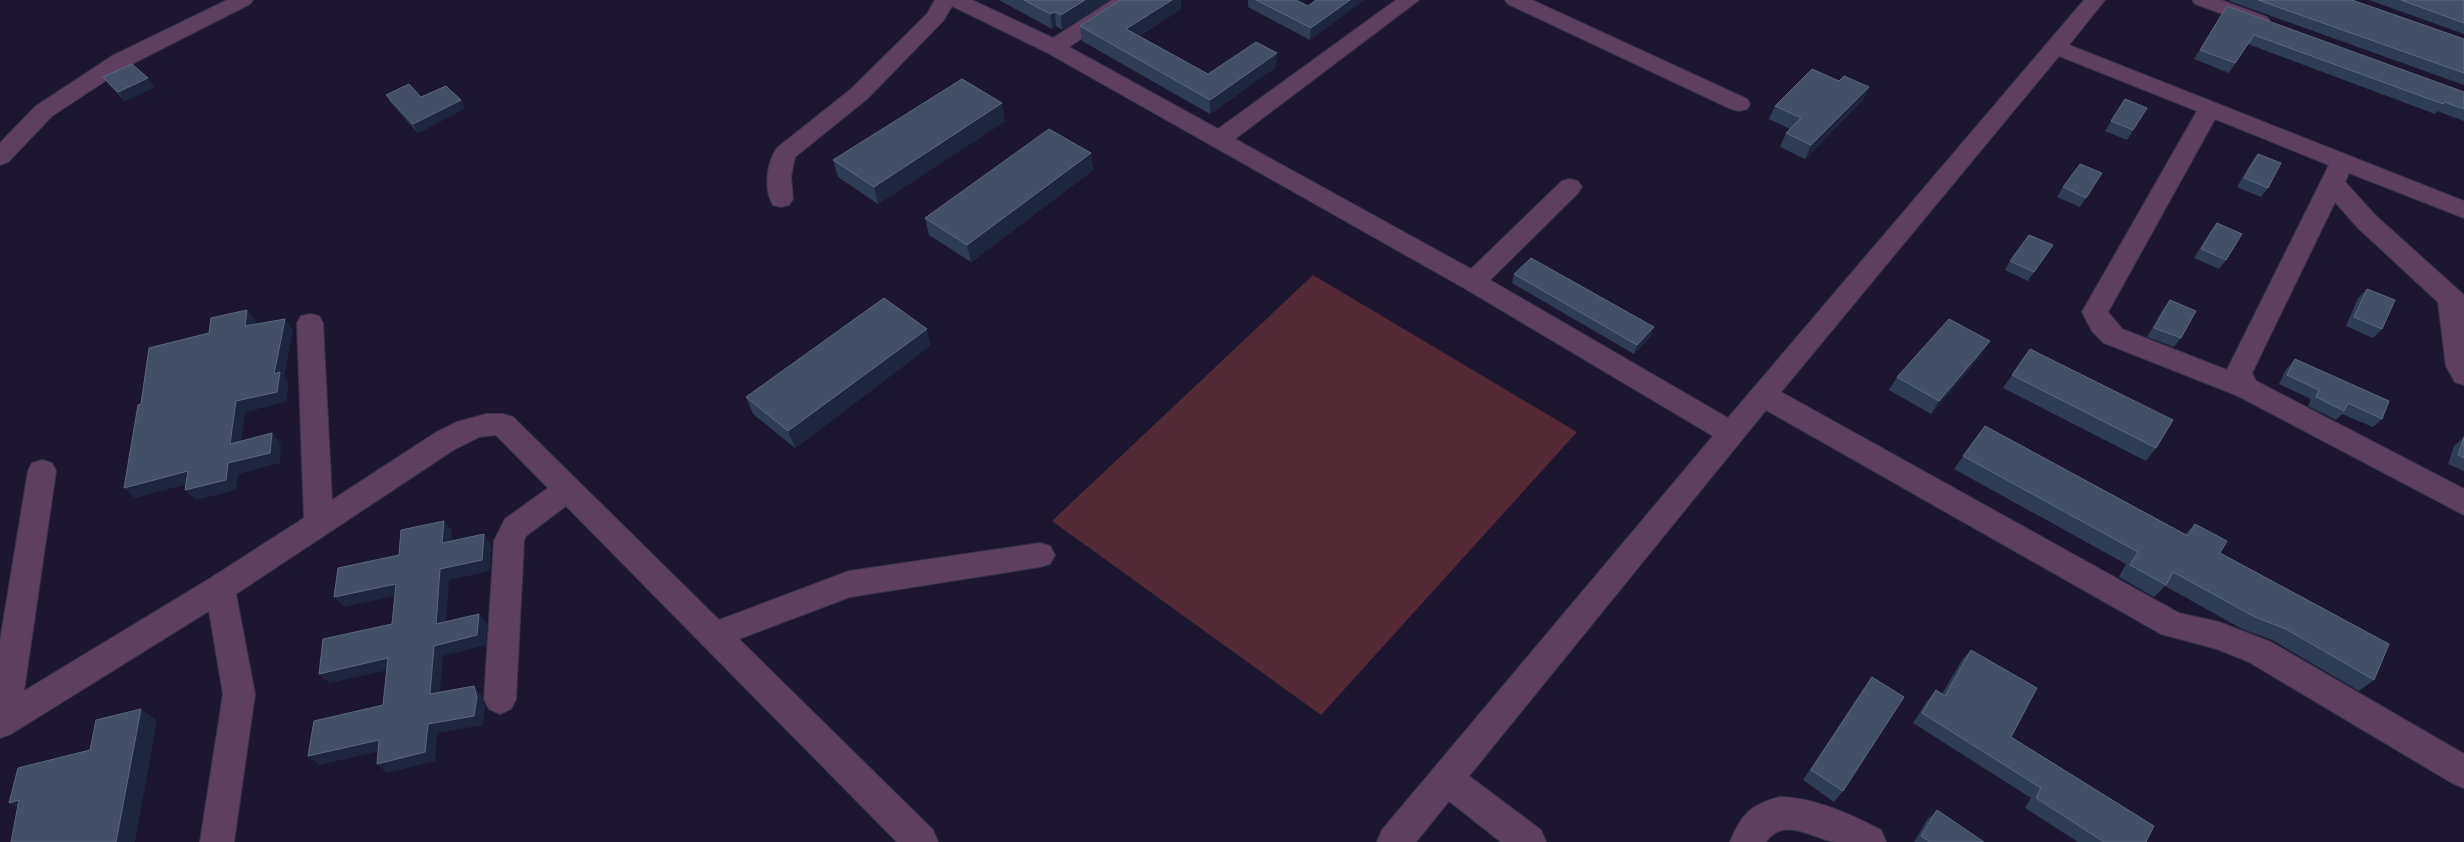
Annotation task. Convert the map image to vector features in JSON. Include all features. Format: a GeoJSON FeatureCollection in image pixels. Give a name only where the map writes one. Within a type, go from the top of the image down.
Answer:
{"type":"FeatureCollection","features":[{"type":"Feature","properties":{"kind":"street"},"geometry":{"type":"LineString","coordinates":[[0,157],[44,111],[120,61],[243,0]]}},
{"type":"Feature","properties":{"kind":"street"},"geometry":{"type":"LineString","coordinates":[[781,199],[779,183],[780,164],[785,153],[859,94],[936,17],[945,0]]}},
{"type":"Feature","properties":{"kind":"street"},"geometry":{"type":"LineString","coordinates":[[956,0],[1054,46],[1473,282],[1731,433]]}},
{"type":"Feature","properties":{"kind":"street"},"geometry":{"type":"LineString","coordinates":[[1054,46],[1126,0]]}},
{"type":"Feature","properties":{"kind":"street"},"geometry":{"type":"LineString","coordinates":[[1219,139],[1409,0]]}},
{"type":"Feature","properties":{"kind":"street"},"geometry":{"type":"LineString","coordinates":[[1515,0],[1739,104]]}},
{"type":"Feature","properties":{"kind":"street"},"geometry":{"type":"LineString","coordinates":[[1394,842],[1731,433],[2095,0]]}},
{"type":"Feature","properties":{"kind":"street"},"geometry":{"type":"LineString","coordinates":[[2202,0],[2276,27]]}},
{"type":"Feature","properties":{"kind":"street"},"geometry":{"type":"LineString","coordinates":[[2056,47],[2210,108],[2337,172],[2464,210]]}},
{"type":"Feature","properties":{"kind":"street"},"geometry":{"type":"LineString","coordinates":[[2210,108],[2095,312],[2100,324],[2113,336],[2246,388],[2464,503]]}},
{"type":"Feature","properties":{"kind":"street"},"geometry":{"type":"LineString","coordinates":[[2337,172],[2367,222],[2457,303],[2459,366],[2464,375]]}},
{"type":"Feature","properties":{"kind":"street"},"geometry":{"type":"LineString","coordinates":[[2246,388],[2239,373],[2337,172]]}},
{"type":"Feature","properties":{"kind":"street"},"geometry":{"type":"LineString","coordinates":[[1473,282],[1570,188]]}},
{"type":"Feature","properties":{"kind":"street"},"geometry":{"type":"LineString","coordinates":[[310,323],[319,522]]}},
{"type":"Feature","properties":{"kind":"street"},"geometry":{"type":"LineString","coordinates":[[1763,395],[2172,624],[2219,636],[2260,652],[2464,772]]}},
{"type":"Feature","properties":{"kind":"street"},"geometry":{"type":"LineString","coordinates":[[2,722],[220,588],[445,441],[470,428],[486,423],[503,425],[712,636],[921,842]]}},
{"type":"Feature","properties":{"kind":"street"},"geometry":{"type":"LineString","coordinates":[[2,722],[5,683],[42,470]]}},
{"type":"Feature","properties":{"kind":"street"},"geometry":{"type":"LineString","coordinates":[[500,699],[509,541],[516,528],[567,490]]}},
{"type":"Feature","properties":{"kind":"street"},"geometry":{"type":"LineString","coordinates":[[712,636],[848,584],[1040,555]]}},
{"type":"Feature","properties":{"kind":"street"},"geometry":{"type":"LineString","coordinates":[[217,842],[239,694],[220,588]]}},
{"type":"Feature","properties":{"kind":"street"},"geometry":{"type":"LineString","coordinates":[[1447,780],[1529,842]]}},
{"type":"Feature","properties":{"kind":"street"},"geometry":{"type":"LineString","coordinates":[[1747,842],[1758,825],[1769,816],[1803,814],[1869,842]]}},
{"type":"Feature","properties":{"kind":"shaded area"},"geometry":{"type":"Polygon","coordinates":[[[1313,275],[1577,432],[1321,715],[1052,521],[1313,275]]]}},
{"type":"Feature","properties":{"kind":"building"},"geometry":{"type":"Polygon","coordinates":[[[1024,0],[1085,0],[1061,15],[1055,12],[1050,14],[1024,0]]]}},
{"type":"Feature","properties":{"kind":"building"},"geometry":{"type":"Polygon","coordinates":[[[1120,0],[1172,0],[1126,29],[1208,74],[1256,42],[1277,53],[1210,100],[1080,26],[1120,0]]]}},
{"type":"Feature","properties":{"kind":"building"},"geometry":{"type":"Polygon","coordinates":[[[1256,0],[1296,0],[1308,6],[1316,0],[1350,0],[1311,28],[1256,0]]]}},
{"type":"Feature","properties":{"kind":"building"},"geometry":{"type":"Polygon","coordinates":[[[2258,0],[2352,0],[2464,39],[2464,73],[2258,0]]]}},
{"type":"Feature","properties":{"kind":"building"},"geometry":{"type":"Polygon","coordinates":[[[2401,0],[2464,0],[2464,23],[2401,0]]]}},
{"type":"Feature","properties":{"kind":"building"},"geometry":{"type":"Polygon","coordinates":[[[2227,6],[2464,92],[2464,109],[2444,102],[2443,104],[2254,35],[2235,63],[2200,50],[2227,6]]]}},
{"type":"Feature","properties":{"kind":"building"},"geometry":{"type":"Polygon","coordinates":[[[132,64],[148,78],[118,92],[103,77],[132,64]]]}},
{"type":"Feature","properties":{"kind":"building"},"geometry":{"type":"Polygon","coordinates":[[[1812,69],[1839,81],[1844,76],[1869,87],[1811,145],[1786,133],[1801,118],[1775,106],[1812,69]]]}},
{"type":"Feature","properties":{"kind":"building"},"geometry":{"type":"Polygon","coordinates":[[[962,79],[1002,103],[874,187],[833,160],[962,79]]]}},
{"type":"Feature","properties":{"kind":"building"},"geometry":{"type":"Polygon","coordinates":[[[409,84],[421,97],[446,86],[461,100],[413,124],[386,95],[409,84]]]}},
{"type":"Feature","properties":{"kind":"building"},"geometry":{"type":"Polygon","coordinates":[[[2125,99],[2147,108],[2133,130],[2111,121],[2125,99]]]}},
{"type":"Feature","properties":{"kind":"building"},"geometry":{"type":"Polygon","coordinates":[[[1049,129],[1091,153],[967,245],[925,218],[1049,129]]]}},
{"type":"Feature","properties":{"kind":"building"},"geometry":{"type":"Polygon","coordinates":[[[2258,154],[2281,163],[2268,188],[2244,178],[2258,154]]]}},
{"type":"Feature","properties":{"kind":"building"},"geometry":{"type":"Polygon","coordinates":[[[2080,164],[2102,173],[2086,198],[2063,187],[2080,164]]]}},
{"type":"Feature","properties":{"kind":"building"},"geometry":{"type":"Polygon","coordinates":[[[2217,223],[2242,234],[2226,260],[2201,249],[2217,223]]]}},
{"type":"Feature","properties":{"kind":"building"},"geometry":{"type":"Polygon","coordinates":[[[2029,235],[2053,245],[2034,272],[2010,261],[2029,235]]]}},
{"type":"Feature","properties":{"kind":"building"},"geometry":{"type":"Polygon","coordinates":[[[1531,258],[1654,327],[1637,345],[1514,274],[1531,258]]]}},
{"type":"Feature","properties":{"kind":"building"},"geometry":{"type":"Polygon","coordinates":[[[2367,289],[2395,300],[2382,329],[2354,317],[2367,289]]]}},
{"type":"Feature","properties":{"kind":"building"},"geometry":{"type":"Polygon","coordinates":[[[884,298],[927,329],[788,431],[746,397],[884,298]]]}},
{"type":"Feature","properties":{"kind":"building"},"geometry":{"type":"Polygon","coordinates":[[[2170,300],[2196,311],[2181,338],[2154,328],[2170,300]]]}},
{"type":"Feature","properties":{"kind":"building"},"geometry":{"type":"Polygon","coordinates":[[[247,310],[245,326],[285,319],[274,374],[280,372],[277,392],[236,401],[230,444],[272,433],[270,453],[228,463],[226,480],[185,490],[188,471],[124,488],[138,405],[141,404],[149,348],[209,333],[211,318],[247,310]]]}},
{"type":"Feature","properties":{"kind":"building"},"geometry":{"type":"Polygon","coordinates":[[[1949,319],[1990,341],[1939,401],[1897,377],[1949,319]]]}},
{"type":"Feature","properties":{"kind":"building"},"geometry":{"type":"Polygon","coordinates":[[[2030,349],[2173,420],[2156,448],[2012,375],[2030,349]]]}},
{"type":"Feature","properties":{"kind":"building"},"geometry":{"type":"Polygon","coordinates":[[[2295,359],[2389,401],[2382,419],[2348,403],[2344,411],[2316,397],[2319,390],[2287,375],[2295,359]]]}},
{"type":"Feature","properties":{"kind":"building"},"geometry":{"type":"Polygon","coordinates":[[[1985,426],[2188,536],[2195,524],[2227,541],[2220,553],[2389,644],[2374,680],[2286,629],[2255,617],[2173,572],[2166,585],[2130,565],[2138,552],[1963,456],[1985,426]]]}},
{"type":"Feature","properties":{"kind":"building"},"geometry":{"type":"Polygon","coordinates":[[[2464,437],[2464,458],[2458,455],[2464,437]]]}},
{"type":"Feature","properties":{"kind":"building"},"geometry":{"type":"Polygon","coordinates":[[[444,521],[442,543],[484,534],[482,560],[440,569],[436,624],[479,614],[477,635],[434,646],[430,694],[474,686],[477,697],[474,716],[428,724],[425,752],[377,764],[379,740],[308,756],[314,721],[383,705],[388,658],[319,674],[323,639],[392,624],[396,584],[334,597],[338,568],[399,555],[401,530],[444,521]]]}},
{"type":"Feature","properties":{"kind":"building"},"geometry":{"type":"Polygon","coordinates":[[[1971,650],[2037,688],[2011,737],[2154,826],[2146,842],[2104,842],[2036,798],[2041,788],[1922,713],[1936,690],[1945,696],[1971,650]]]}},
{"type":"Feature","properties":{"kind":"building"},"geometry":{"type":"Polygon","coordinates":[[[1872,677],[1904,697],[1843,791],[1811,770],[1872,677]]]}},
{"type":"Feature","properties":{"kind":"building"},"geometry":{"type":"Polygon","coordinates":[[[141,709],[116,842],[11,842],[19,800],[9,803],[18,768],[90,750],[96,720],[141,709]]]}},
{"type":"Feature","properties":{"kind":"building"},"geometry":{"type":"Polygon","coordinates":[[[1937,810],[1984,842],[1930,842],[1921,836],[1937,810]]]}}]}
